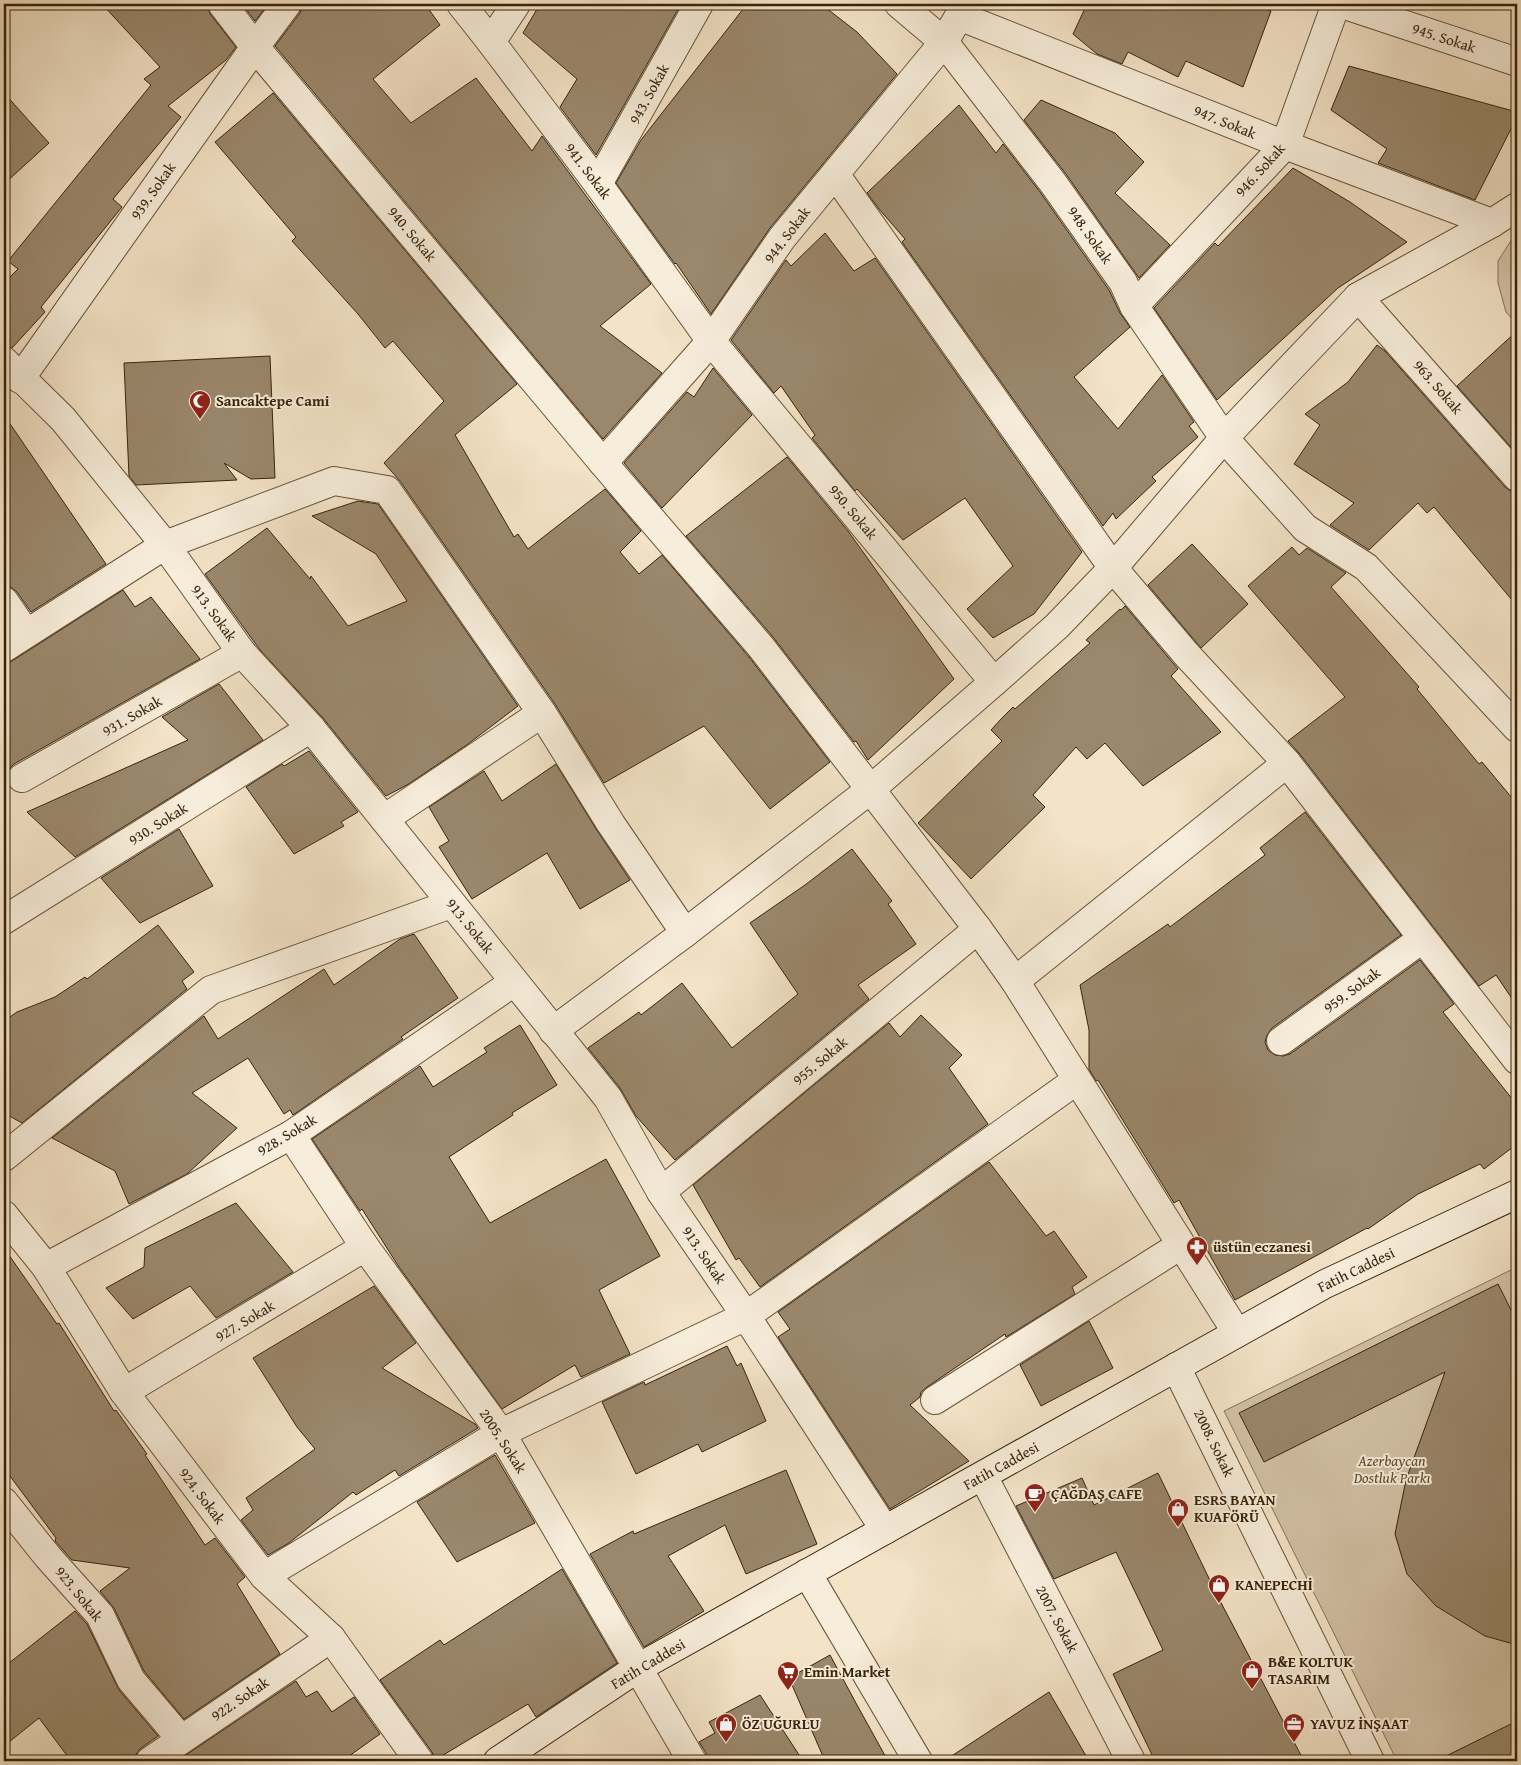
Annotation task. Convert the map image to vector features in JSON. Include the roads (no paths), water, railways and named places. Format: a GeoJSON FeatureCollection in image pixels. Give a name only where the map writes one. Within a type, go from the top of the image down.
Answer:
{"type":"FeatureCollection","features":[{"type":"Feature","properties":{"kind":"street","name":"940. Sokak"},"geometry":{"type":"LineString","coordinates":[[222,4],[254,47],[603,463],[761,647],[978,929],[1015,981],[1237,1333]]}},
{"type":"Feature","properties":{"kind":"street","name":"939. Sokak"},"geometry":{"type":"LineString","coordinates":[[12,370],[287,4]]}},
{"type":"Feature","properties":{"kind":"street","name":"941. Sokak"},"geometry":{"type":"LineString","coordinates":[[461,4],[598,184],[711,341]]}},
{"type":"Feature","properties":{"kind":"street"},"geometry":{"type":"LineString","coordinates":[[491,42],[516,4]]}},
{"type":"Feature","properties":{"kind":"street","name":"943. Sokak"},"geometry":{"type":"LineString","coordinates":[[598,184],[699,4]]}},
{"type":"Feature","properties":{"kind":"street","name":"948. Sokak"},"geometry":{"type":"LineString","coordinates":[[899,4],[944,42],[1053,183],[1123,282],[1134,306],[1224,438],[1304,528],[1366,567],[1517,728]]}},
{"type":"Feature","properties":{"kind":"street","name":"946. Sokak"},"geometry":{"type":"LineString","coordinates":[[1134,306],[1285,145],[1336,4]]}},
{"type":"Feature","properties":{"kind":"street","name":"945. Sokak"},"geometry":{"type":"LineString","coordinates":[[1342,4],[1517,62]]}},
{"type":"Feature","properties":{"kind":"street","name":"944. Sokak"},"geometry":{"type":"LineString","coordinates":[[603,463],[711,341],[782,238],[944,42],[963,10]]}},
{"type":"Feature","properties":{"kind":"street","name":"947. Sokak"},"geometry":{"type":"LineString","coordinates":[[963,10],[1285,145],[1492,224]]}},
{"type":"Feature","properties":{"kind":"street"},"geometry":{"type":"LineString","coordinates":[[836,174],[1113,568],[1187,655],[1287,763],[1517,1060]]}},
{"type":"Feature","properties":{"kind":"street"},"geometry":{"type":"LineString","coordinates":[[553,1031],[871,789],[1057,626],[1113,568],[1224,438],[1358,297],[1492,224],[1517,207]]}},
{"type":"Feature","properties":{"kind":"street","name":"963. Sokak"},"geometry":{"type":"LineString","coordinates":[[1358,297],[1517,477]]}},
{"type":"Feature","properties":{"kind":"street","name":"950. Sokak"},"geometry":{"type":"LineString","coordinates":[[711,341],[994,682]]}},
{"type":"Feature","properties":{"kind":"street","name":"913. Sokak"},"geometry":{"type":"LineString","coordinates":[[12,370],[63,419],[164,545],[242,653],[311,728],[608,1098],[661,1192],[746,1316],[885,1530]]}},
{"type":"Feature","properties":{"kind":"street"},"geometry":{"type":"LineString","coordinates":[[4,648],[26,632],[164,545],[334,481],[387,490],[542,713],[611,824],[685,932]]}},
{"type":"Feature","properties":{"kind":"street"},"geometry":{"type":"LineString","coordinates":[[4,601],[26,632]]}},
{"type":"Feature","properties":{"kind":"street","name":"931. Sokak"},"geometry":{"type":"LineString","coordinates":[[22,778],[242,653]]}},
{"type":"Feature","properties":{"kind":"street"},"geometry":{"type":"LineString","coordinates":[[384,819],[542,713]]}},
{"type":"Feature","properties":{"kind":"street","name":"930. Sokak"},"geometry":{"type":"LineString","coordinates":[[4,920],[311,728]]}},
{"type":"Feature","properties":{"kind":"street"},"geometry":{"type":"LineString","coordinates":[[1015,981],[1287,763]]}},
{"type":"Feature","properties":{"kind":"street"},"geometry":{"type":"LineString","coordinates":[[4,1157],[211,990],[451,904]]}},
{"type":"Feature","properties":{"kind":"street","name":"955. Sokak"},"geometry":{"type":"LineString","coordinates":[[661,1192],[978,929]]}},
{"type":"Feature","properties":{"kind":"street","name":"959. Sokak"},"geometry":{"type":"LineString","coordinates":[[1281,1041],[1422,939]]}},
{"type":"Feature","properties":{"kind":"street","name":"928. Sokak"},"geometry":{"type":"LineString","coordinates":[[46,1267],[291,1135],[514,982]]}},
{"type":"Feature","properties":{"kind":"street"},"geometry":{"type":"LineString","coordinates":[[264,1576],[501,1434],[746,1316],[1077,1080]]}},
{"type":"Feature","properties":{"kind":"street","name":"2005. Sokak"},"geometry":{"type":"LineString","coordinates":[[291,1135],[365,1247],[501,1434],[636,1669],[692,1761]]}},
{"type":"Feature","properties":{"kind":"street","name":"Fatih Caddesi"},"geometry":{"type":"LineString","coordinates":[[505,1759],[636,1669],[807,1573],[1325,1284],[1517,1194]]}},
{"type":"Feature","properties":{"kind":"street","name":"924. Sokak"},"geometry":{"type":"LineString","coordinates":[[4,1215],[46,1267],[124,1392],[264,1576],[331,1638],[419,1761]]}},
{"type":"Feature","properties":{"kind":"street"},"geometry":{"type":"LineString","coordinates":[[935,1400],[1181,1245]]}},
{"type":"Feature","properties":{"kind":"street","name":"927. Sokak"},"geometry":{"type":"LineString","coordinates":[[124,1392],[365,1247]]}},
{"type":"Feature","properties":{"kind":"street","name":"2008. Sokak"},"geometry":{"type":"LineString","coordinates":[[1176,1367],[1370,1761]]}},
{"type":"Feature","properties":{"kind":"street","name":"2007. Sokak"},"geometry":{"type":"LineString","coordinates":[[983,1476],[1131,1761]]}},
{"type":"Feature","properties":{"kind":"street","name":"923. Sokak"},"geometry":{"type":"LineString","coordinates":[[4,1502],[48,1557],[100,1615],[131,1680],[181,1739]]}},
{"type":"Feature","properties":{"kind":"street"},"geometry":{"type":"LineString","coordinates":[[807,1573],[918,1761]]}},
{"type":"Feature","properties":{"kind":"street","name":"922. Sokak"},"geometry":{"type":"LineString","coordinates":[[150,1761],[331,1638]]}},
{"type":"Feature","properties":{"kind":"place","name":"Sancaktepe Cami"},"geometry":{"type":"Point","coordinates":[200,420]}},
{"type":"Feature","properties":{"kind":"place","name":"üstün eczanesi"},"geometry":{"type":"Point","coordinates":[1197,1266]}},
{"type":"Feature","properties":{"kind":"place","name":"ÇAĞDAŞ CAFE"},"geometry":{"type":"Point","coordinates":[1035,1513]}},
{"type":"Feature","properties":{"kind":"place","name":"ESRS BAYAN KUAFÖRÜ"},"geometry":{"type":"Point","coordinates":[1178,1528]}},
{"type":"Feature","properties":{"kind":"place","name":"KANEPECHİ"},"geometry":{"type":"Point","coordinates":[1219,1604]}},
{"type":"Feature","properties":{"kind":"place","name":"B&E KOLTUK TASARIM"},"geometry":{"type":"Point","coordinates":[1252,1690]}},
{"type":"Feature","properties":{"kind":"place","name":"Emin Market"},"geometry":{"type":"Point","coordinates":[788,1691]}},
{"type":"Feature","properties":{"kind":"place","name":"ÖZ UĞURLU"},"geometry":{"type":"Point","coordinates":[726,1743]}},
{"type":"Feature","properties":{"kind":"place","name":"YAVUZ İNŞAAT"},"geometry":{"type":"Point","coordinates":[1294,1743]}},
{"type":"Feature","properties":{"kind":"park label","name":"Azerbaycan Dostluk Parkı"},"geometry":{"type":"Point","coordinates":[1392,1470]}}]}
